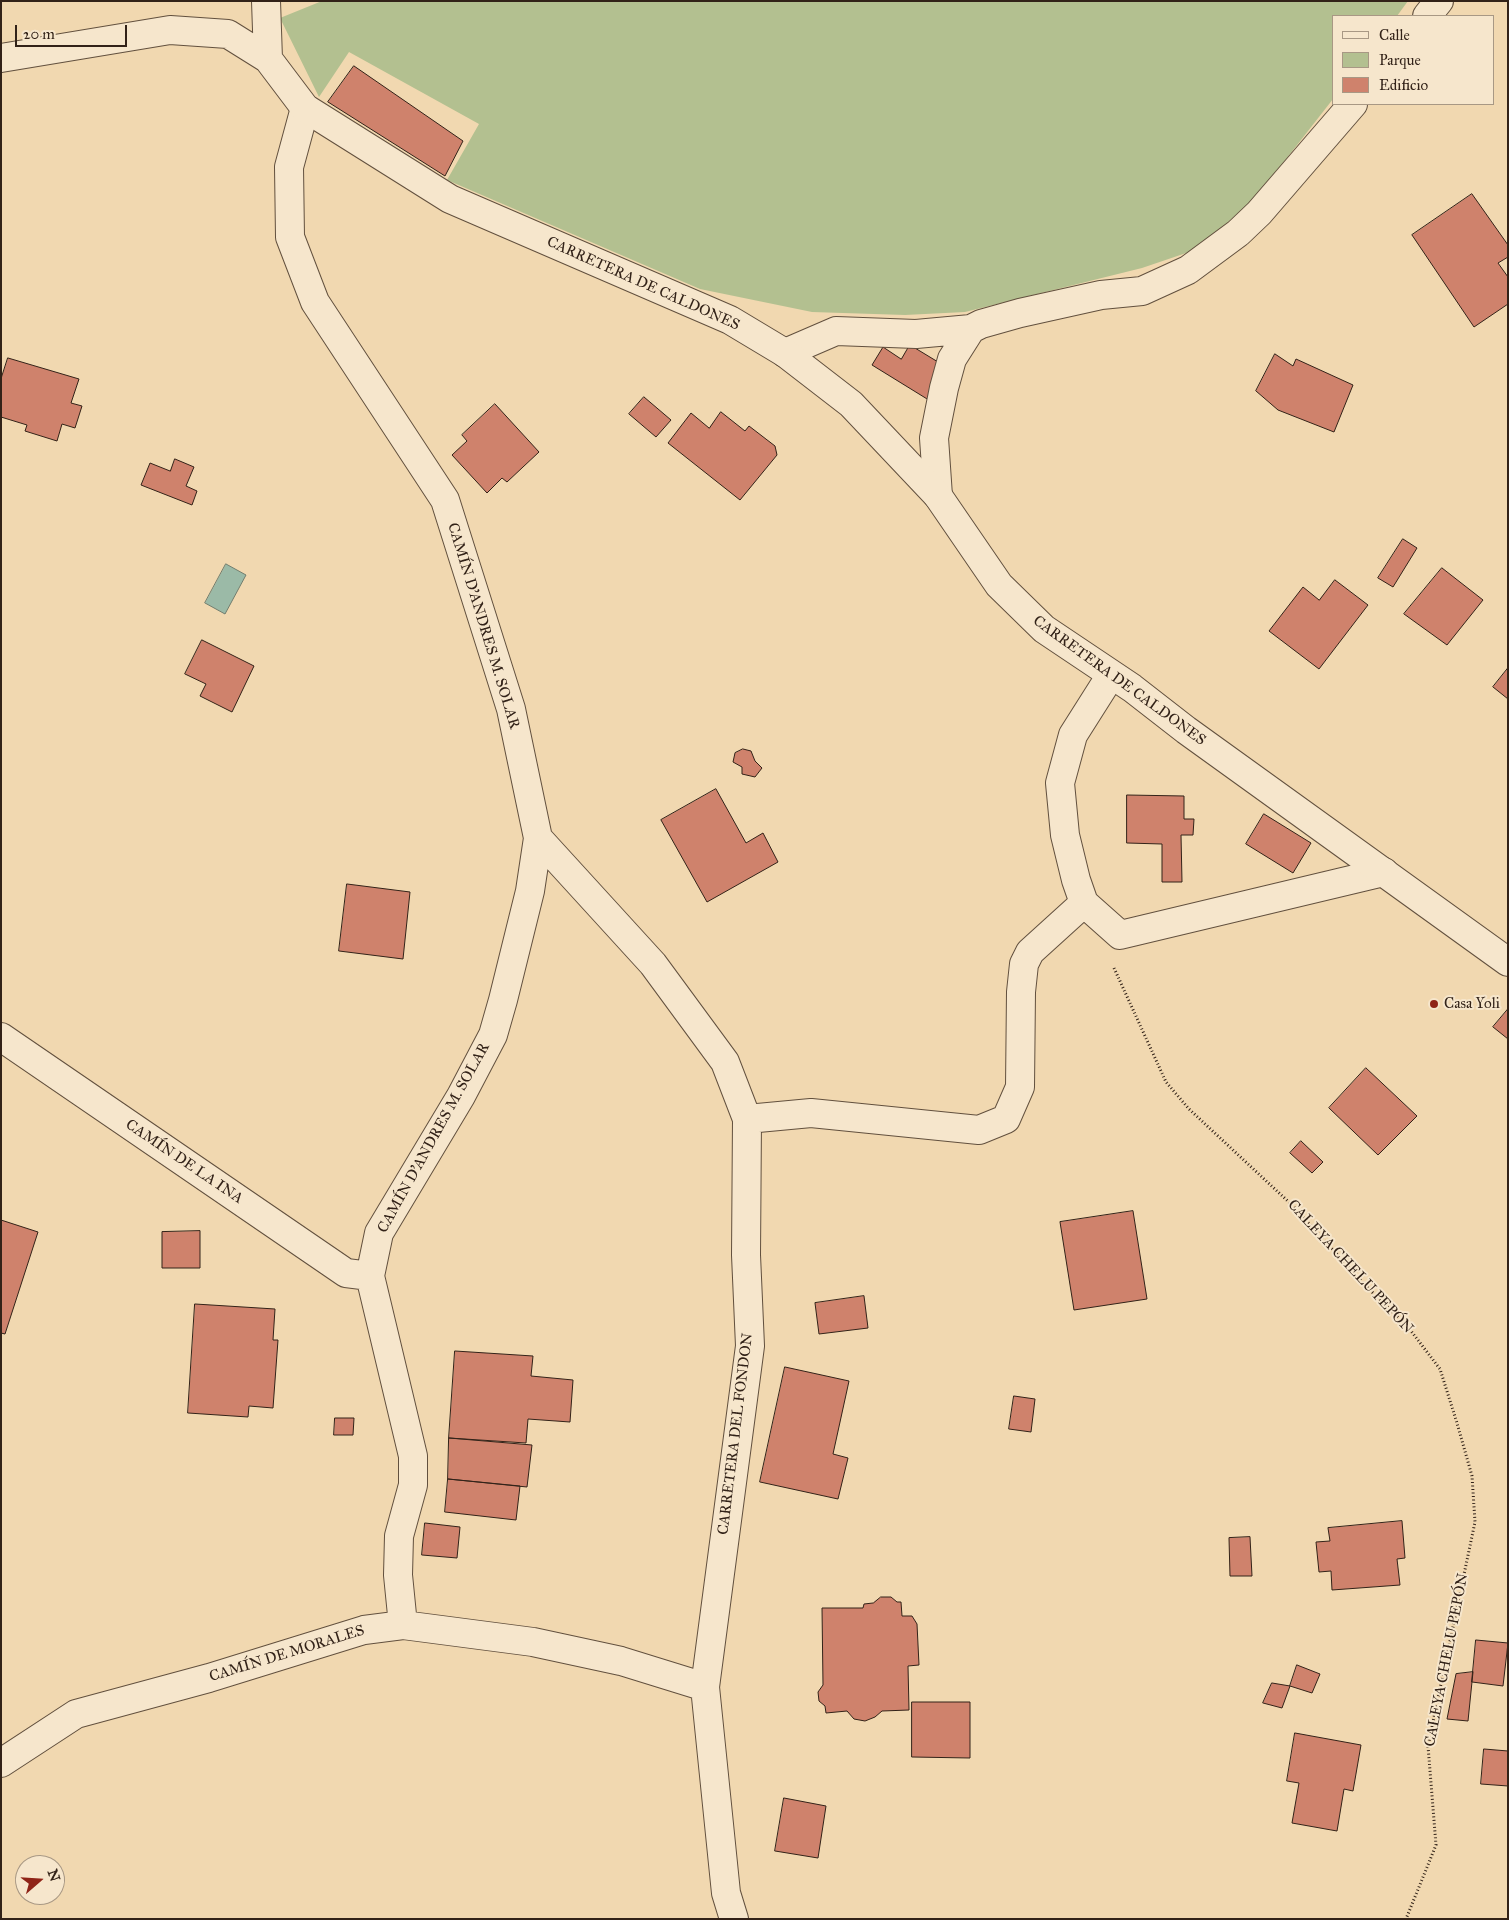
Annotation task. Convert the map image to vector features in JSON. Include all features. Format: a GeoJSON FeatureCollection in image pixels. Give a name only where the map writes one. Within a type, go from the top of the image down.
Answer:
{"type":"FeatureCollection","features":[{"type":"Feature","properties":{"kind":"street"},"geometry":{"type":"LineString","coordinates":[[266,1],[268,59]]}},
{"type":"Feature","properties":{"kind":"street"},"geometry":{"type":"LineString","coordinates":[[1428,15],[1439,1]]}},
{"type":"Feature","properties":{"kind":"street","name":"CARRETERA DE CALDONES"},"geometry":{"type":"LineString","coordinates":[[1,58],[170,30],[228,34],[268,59],[305,108],[450,199],[730,320],[785,353],[851,404],[938,496],[999,585],[1044,629],[1132,688],[1186,730],[1508,962]]}},
{"type":"Feature","properties":{"kind":"street"},"geometry":{"type":"LineString","coordinates":[[785,353],[836,332],[916,334],[971,329],[981,324],[1020,313],[1092,297],[1142,291],[1188,270],[1238,233],[1259,213],[1351,105]]}},
{"type":"Feature","properties":{"kind":"street","name":"CAMÍN D'ANDRES M. SOLAR"},"geometry":{"type":"LineString","coordinates":[[305,108],[289,167],[290,237],[315,302],[445,500],[511,709],[538,838],[530,891],[493,1035],[461,1096],[379,1233],[370,1276],[413,1456],[413,1485],[399,1536],[398,1576],[403,1625]]}},
{"type":"Feature","properties":{"kind":"street"},"geometry":{"type":"LineString","coordinates":[[938,496],[934,438],[952,359],[971,329]]}},
{"type":"Feature","properties":{"kind":"street"},"geometry":{"type":"LineString","coordinates":[[1111,675],[1073,734],[1060,783],[1065,835],[1076,880],[1084,903],[1120,935],[1384,872]]}},
{"type":"Feature","properties":{"kind":"street","name":"CARRETERA DEL FONDON"},"geometry":{"type":"LineString","coordinates":[[538,838],[653,964],[725,1062],[747,1119],[746,1256],[750,1346],[705,1687],[726,1893],[734,1919]]}},
{"type":"Feature","properties":{"kind":"street"},"geometry":{"type":"LineString","coordinates":[[747,1119],[811,1113],[979,1130],[1006,1119],[1020,1087],[1021,992],[1024,964],[1030,952],[1084,903]]}},
{"type":"Feature","properties":{"kind":"street","name":"CAMÍN DE LA INA"},"geometry":{"type":"LineString","coordinates":[[1,1037],[346,1273],[370,1276]]}},
{"type":"Feature","properties":{"kind":"street","name":"CAMÍN DE MORALES"},"geometry":{"type":"LineString","coordinates":[[1,1762],[76,1714],[209,1678],[364,1630],[403,1625],[533,1642],[621,1661],[705,1687]]}},
{"type":"Feature","properties":{"kind":"path","name":"CALEYA CHELU PEPÓN"},"geometry":{"type":"LineString","coordinates":[[1113,966],[1166,1082],[1189,1109],[1292,1205],[1368,1288],[1408,1327],[1440,1369],[1458,1423],[1472,1476],[1475,1522],[1428,1746],[1436,1845],[1406,1919]]}},
{"type":"Feature","properties":{"kind":"green space"},"geometry":{"type":"Polygon","coordinates":[[[322,1],[1408,1],[1398,15],[1332,15],[1332,100],[1247,206],[1195,250],[1142,268],[965,312],[905,315],[812,312],[700,289],[447,180],[479,124],[349,52],[319,97],[280,18],[322,1]]]}},
{"type":"Feature","properties":{"kind":"shaded area"},"geometry":{"type":"Polygon","coordinates":[[[226,564],[246,575],[225,614],[205,603],[226,564]]]}},
{"type":"Feature","properties":{"kind":"building"},"geometry":{"type":"Polygon","coordinates":[[[354,66],[463,141],[445,176],[328,102],[354,66]]]}},
{"type":"Feature","properties":{"kind":"building"},"geometry":{"type":"Polygon","coordinates":[[[1472,194],[1508,245],[1508,257],[1498,263],[1508,277],[1508,304],[1474,327],[1412,235],[1472,194]]]}},
{"type":"Feature","properties":{"kind":"building"},"geometry":{"type":"Polygon","coordinates":[[[910,345],[943,365],[932,402],[872,365],[883,347],[901,359],[910,345]]]}},
{"type":"Feature","properties":{"kind":"building"},"geometry":{"type":"Polygon","coordinates":[[[1275,354],[1293,366],[1296,359],[1353,385],[1334,432],[1278,410],[1256,391],[1275,354]]]}},
{"type":"Feature","properties":{"kind":"building"},"geometry":{"type":"Polygon","coordinates":[[[8,358],[79,379],[71,403],[82,406],[75,428],[62,424],[57,441],[25,431],[27,425],[1,417],[1,379],[8,358]]]}},
{"type":"Feature","properties":{"kind":"building"},"geometry":{"type":"Polygon","coordinates":[[[644,397],[671,420],[656,437],[629,414],[644,397]]]}},
{"type":"Feature","properties":{"kind":"building"},"geometry":{"type":"Polygon","coordinates":[[[495,404],[539,452],[507,482],[502,478],[487,493],[452,455],[467,441],[462,435],[495,404]]]}},
{"type":"Feature","properties":{"kind":"building"},"geometry":{"type":"Polygon","coordinates":[[[721,412],[745,431],[749,426],[775,446],[777,455],[740,500],[668,443],[691,413],[709,428],[721,412]]]}},
{"type":"Feature","properties":{"kind":"building"},"geometry":{"type":"Polygon","coordinates":[[[175,459],[194,467],[186,486],[197,491],[192,505],[141,485],[150,463],[170,471],[175,459]]]}},
{"type":"Feature","properties":{"kind":"building"},"geometry":{"type":"Polygon","coordinates":[[[1403,539],[1417,548],[1393,587],[1378,578],[1403,539]]]}},
{"type":"Feature","properties":{"kind":"building"},"geometry":{"type":"Polygon","coordinates":[[[1442,568],[1483,600],[1447,645],[1404,614],[1442,568]]]}},
{"type":"Feature","properties":{"kind":"building"},"geometry":{"type":"Polygon","coordinates":[[[1335,580],[1368,605],[1319,669],[1269,631],[1303,587],[1319,600],[1335,580]]]}},
{"type":"Feature","properties":{"kind":"building"},"geometry":{"type":"Polygon","coordinates":[[[202,640],[254,666],[232,712],[200,696],[206,684],[185,674],[202,640]]]}},
{"type":"Feature","properties":{"kind":"building"},"geometry":{"type":"Polygon","coordinates":[[[1508,668],[1508,699],[1493,687],[1508,668]]]}},
{"type":"Feature","properties":{"kind":"building"},"geometry":{"type":"Polygon","coordinates":[[[743,749],[751,751],[755,761],[762,768],[755,777],[742,774],[742,767],[733,762],[735,753],[743,749]]]}},
{"type":"Feature","properties":{"kind":"building"},"geometry":{"type":"Polygon","coordinates":[[[716,789],[746,843],[763,833],[778,862],[707,902],[661,820],[716,789]]]}},
{"type":"Feature","properties":{"kind":"building"},"geometry":{"type":"Polygon","coordinates":[[[1127,795],[1184,796],[1184,819],[1194,819],[1193,835],[1181,835],[1182,882],[1162,882],[1162,844],[1127,843],[1127,795]]]}},
{"type":"Feature","properties":{"kind":"building"},"geometry":{"type":"Polygon","coordinates":[[[1264,814],[1311,843],[1293,873],[1246,844],[1264,814]]]}},
{"type":"Feature","properties":{"kind":"building"},"geometry":{"type":"Polygon","coordinates":[[[347,884],[410,892],[403,959],[339,951],[347,884]]]}},
{"type":"Feature","properties":{"kind":"building"},"geometry":{"type":"Polygon","coordinates":[[[1508,1009],[1508,1039],[1493,1027],[1508,1009]]]}},
{"type":"Feature","properties":{"kind":"building"},"geometry":{"type":"Polygon","coordinates":[[[1366,1068],[1417,1116],[1378,1155],[1329,1108],[1366,1068]]]}},
{"type":"Feature","properties":{"kind":"building"},"geometry":{"type":"Polygon","coordinates":[[[1301,1141],[1323,1162],[1312,1173],[1290,1153],[1301,1141]]]}},
{"type":"Feature","properties":{"kind":"building"},"geometry":{"type":"Polygon","coordinates":[[[1133,1211],[1147,1299],[1074,1310],[1060,1222],[1133,1211]]]}},
{"type":"Feature","properties":{"kind":"building"},"geometry":{"type":"Polygon","coordinates":[[[1,1220],[38,1232],[5,1334],[1,1333],[1,1220]]]}},
{"type":"Feature","properties":{"kind":"building"},"geometry":{"type":"Polygon","coordinates":[[[200,1231],[200,1268],[162,1268],[162,1232],[200,1231]]]}},
{"type":"Feature","properties":{"kind":"building"},"geometry":{"type":"Polygon","coordinates":[[[864,1296],[868,1328],[819,1334],[815,1303],[864,1296]]]}},
{"type":"Feature","properties":{"kind":"building"},"geometry":{"type":"Polygon","coordinates":[[[195,1304],[275,1309],[273,1340],[278,1340],[273,1408],[249,1406],[248,1417],[188,1413],[195,1304]]]}},
{"type":"Feature","properties":{"kind":"building"},"geometry":{"type":"Polygon","coordinates":[[[455,1351],[533,1356],[531,1376],[573,1380],[570,1422],[528,1419],[526,1443],[449,1438],[455,1351]]]}},
{"type":"Feature","properties":{"kind":"building"},"geometry":{"type":"Polygon","coordinates":[[[785,1367],[849,1381],[833,1454],[848,1458],[838,1499],[760,1482],[785,1367]]]}},
{"type":"Feature","properties":{"kind":"building"},"geometry":{"type":"Polygon","coordinates":[[[1014,1396],[1035,1399],[1031,1432],[1009,1429],[1014,1396]]]}},
{"type":"Feature","properties":{"kind":"building"},"geometry":{"type":"Polygon","coordinates":[[[335,1418],[354,1418],[353,1435],[334,1435],[335,1418]]]}},
{"type":"Feature","properties":{"kind":"building"},"geometry":{"type":"Polygon","coordinates":[[[449,1438],[532,1445],[527,1487],[448,1479],[449,1438]]]}},
{"type":"Feature","properties":{"kind":"building"},"geometry":{"type":"Polygon","coordinates":[[[448,1479],[520,1486],[516,1520],[445,1512],[448,1479]]]}},
{"type":"Feature","properties":{"kind":"building"},"geometry":{"type":"Polygon","coordinates":[[[1402,1521],[1405,1558],[1397,1559],[1400,1585],[1332,1590],[1331,1571],[1319,1572],[1316,1542],[1330,1541],[1328,1528],[1402,1521]]]}},
{"type":"Feature","properties":{"kind":"building"},"geometry":{"type":"Polygon","coordinates":[[[425,1523],[460,1527],[457,1558],[422,1555],[425,1523]]]}},
{"type":"Feature","properties":{"kind":"building"},"geometry":{"type":"Polygon","coordinates":[[[1250,1537],[1252,1576],[1230,1576],[1229,1538],[1250,1537]]]}},
{"type":"Feature","properties":{"kind":"building"},"geometry":{"type":"Polygon","coordinates":[[[881,1597],[891,1597],[897,1602],[901,1602],[902,1616],[912,1616],[917,1624],[919,1665],[908,1666],[909,1710],[882,1711],[875,1717],[865,1721],[854,1719],[847,1711],[826,1713],[825,1706],[819,1701],[818,1692],[823,1685],[822,1608],[863,1608],[864,1604],[873,1603],[881,1597]]]}},
{"type":"Feature","properties":{"kind":"building"},"geometry":{"type":"Polygon","coordinates":[[[1476,1640],[1508,1643],[1503,1686],[1472,1682],[1476,1640]]]}},
{"type":"Feature","properties":{"kind":"building"},"geometry":{"type":"Polygon","coordinates":[[[1297,1665],[1320,1674],[1312,1693],[1290,1686],[1297,1665]]]}},
{"type":"Feature","properties":{"kind":"building"},"geometry":{"type":"Polygon","coordinates":[[[1473,1672],[1468,1721],[1447,1719],[1456,1674],[1473,1672]]]}},
{"type":"Feature","properties":{"kind":"building"},"geometry":{"type":"Polygon","coordinates":[[[1272,1683],[1290,1686],[1282,1708],[1263,1703],[1272,1683]]]}},
{"type":"Feature","properties":{"kind":"building"},"geometry":{"type":"Polygon","coordinates":[[[912,1702],[970,1702],[970,1758],[912,1757],[912,1702]]]}},
{"type":"Feature","properties":{"kind":"building"},"geometry":{"type":"Polygon","coordinates":[[[1295,1733],[1361,1745],[1353,1791],[1344,1789],[1337,1831],[1292,1823],[1299,1783],[1287,1781],[1295,1733]]]}},
{"type":"Feature","properties":{"kind":"building"},"geometry":{"type":"Polygon","coordinates":[[[1484,1749],[1508,1751],[1508,1786],[1481,1784],[1484,1749]]]}},
{"type":"Feature","properties":{"kind":"building"},"geometry":{"type":"Polygon","coordinates":[[[784,1798],[826,1806],[818,1858],[775,1851],[784,1798]]]}},
{"type":"Feature","properties":{"kind":"place","name":"Casa Yoli"},"geometry":{"type":"Point","coordinates":[1434,1004]}}]}
